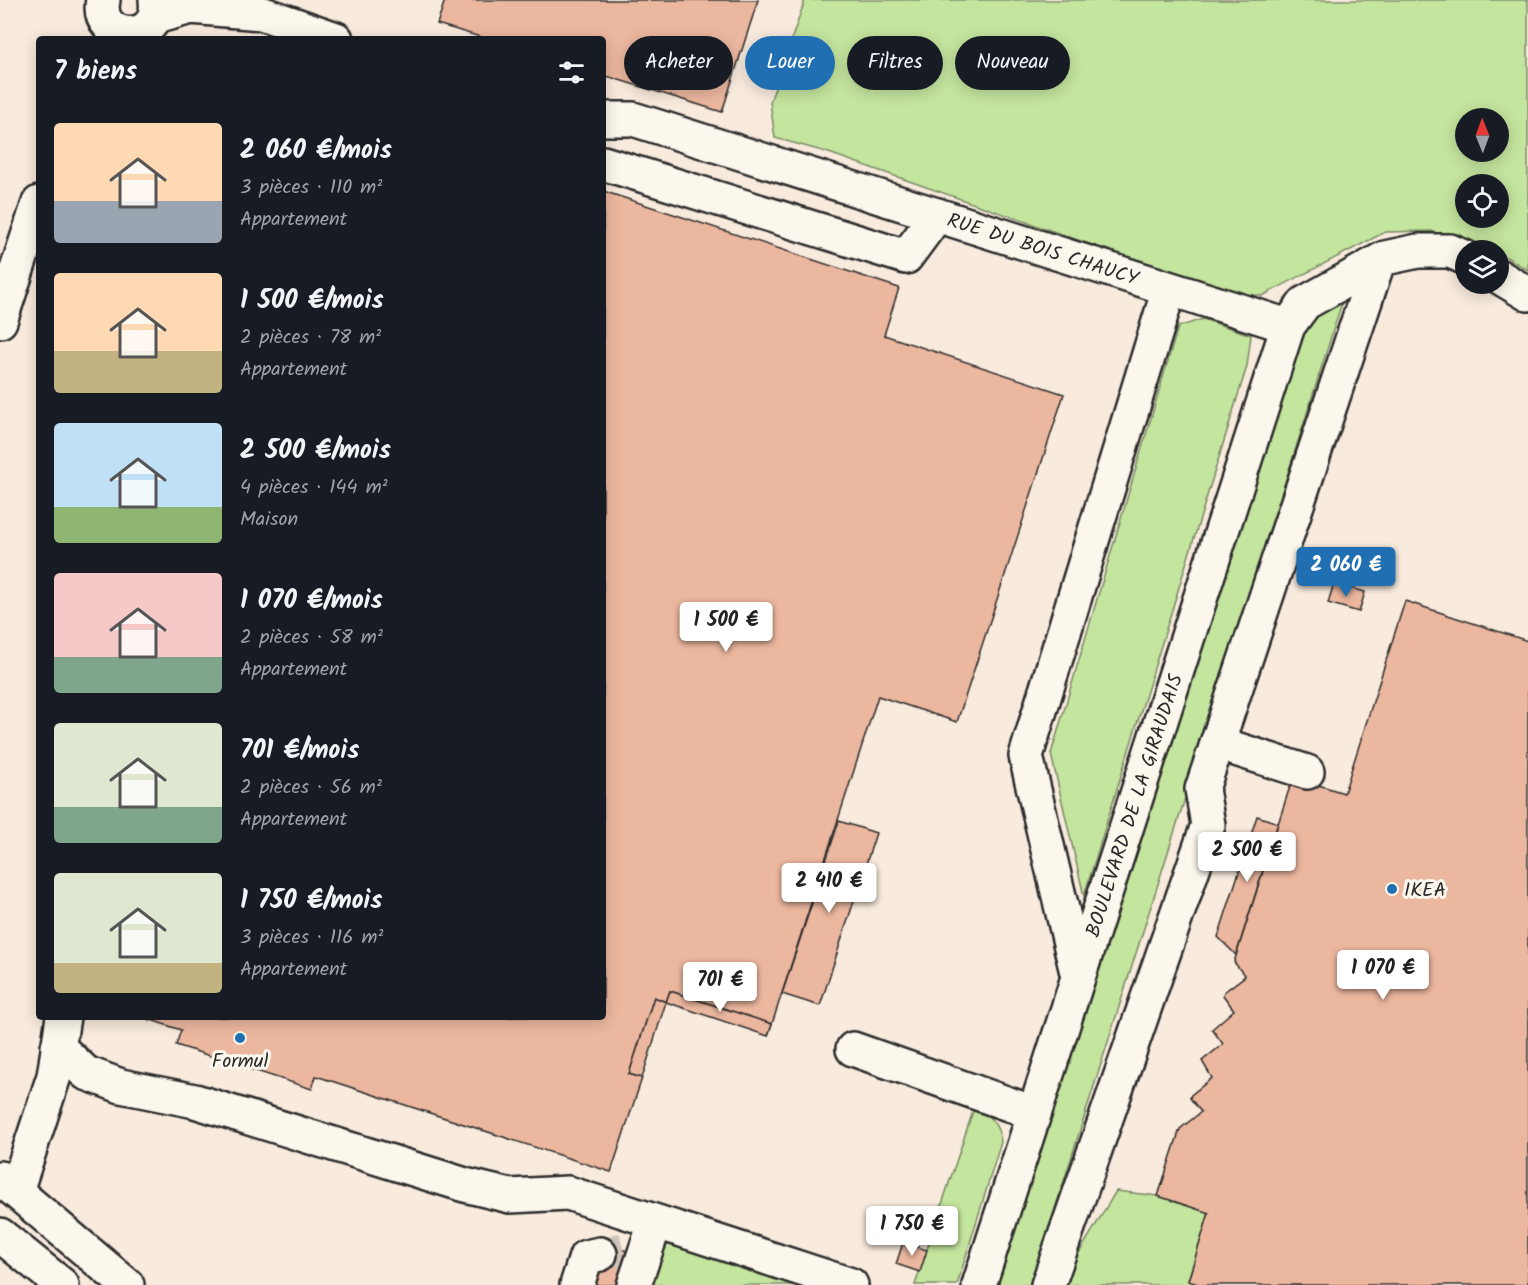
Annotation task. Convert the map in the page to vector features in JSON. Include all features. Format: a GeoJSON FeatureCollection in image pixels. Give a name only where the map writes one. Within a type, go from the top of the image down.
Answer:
{"type":"FeatureCollection","features":[{"type":"Feature","properties":{"kind":"lane"},"geometry":{"type":"LineString","coordinates":[[103,0],[105,20],[116,35],[135,34],[151,24],[156,8],[191,7],[261,14],[327,36]]}},
{"type":"Feature","properties":{"kind":"lane","name":"RUE DU BOIS CHAUCY"},"geometry":{"type":"LineString","coordinates":[[606,119],[633,119],[1288,326]]}},
{"type":"Feature","properties":{"kind":"lane"},"geometry":{"type":"LineString","coordinates":[[606,164],[906,257],[937,215]]}},
{"type":"Feature","properties":{"kind":"lane"},"geometry":{"type":"LineString","coordinates":[[0,321],[36,212]]}},
{"type":"Feature","properties":{"kind":"lane"},"geometry":{"type":"LineString","coordinates":[[1288,326],[1305,303],[1378,262],[1418,250],[1455,253]]}},
{"type":"Feature","properties":{"kind":"lane"},"geometry":{"type":"LineString","coordinates":[[1048,1285],[1208,825],[1202,789],[1378,262]]}},
{"type":"Feature","properties":{"kind":"lane"},"geometry":{"type":"LineString","coordinates":[[1509,283],[1528,294]]}},
{"type":"Feature","properties":{"kind":"lane"},"geometry":{"type":"LineString","coordinates":[[1078,977],[1026,756],[1169,289]]}},
{"type":"Feature","properties":{"kind":"lane","name":"BOULEVARD DE LA GIRAUDAIS"},"geometry":{"type":"LineString","coordinates":[[979,1285],[1288,326]]}},
{"type":"Feature","properties":{"kind":"lane"},"geometry":{"type":"LineString","coordinates":[[1217,743],[1307,772]]}},
{"type":"Feature","properties":{"kind":"lane"},"geometry":{"type":"LineString","coordinates":[[61,1032],[54,1076],[8,1185],[127,1285]]}},
{"type":"Feature","properties":{"kind":"lane"},"geometry":{"type":"LineString","coordinates":[[61,1032],[86,1073],[122,1086],[195,1101],[465,1185],[510,1196],[568,1193],[631,1242],[851,1285]]}},
{"type":"Feature","properties":{"kind":"lane"},"geometry":{"type":"LineString","coordinates":[[853,1049],[1034,1113]]}},
{"type":"Feature","properties":{"kind":"lane"},"geometry":{"type":"LineString","coordinates":[[0,1234],[62,1285]]}},
{"type":"Feature","properties":{"kind":"lane"},"geometry":{"type":"LineString","coordinates":[[577,1285],[586,1257],[631,1242]]}},
{"type":"Feature","properties":{"kind":"lane"},"geometry":{"type":"LineString","coordinates":[[631,1242],[634,1285]]}},
{"type":"Feature","properties":{"kind":"green space"},"geometry":{"type":"Polygon","coordinates":[[[805,0],[1528,0],[1528,270],[1509,259],[1509,240],[1463,240],[1431,231],[1385,232],[1262,296],[1224,291],[826,152],[775,138],[770,102],[774,90],[835,90],[835,36],[793,36],[805,0]]]}},
{"type":"Feature","properties":{"kind":"green space"},"geometry":{"type":"Polygon","coordinates":[[[1345,293],[1031,1285],[990,1285],[1309,312],[1345,293]]]}},
{"type":"Feature","properties":{"kind":"green space"},"geometry":{"type":"Polygon","coordinates":[[[1203,319],[1251,335],[1247,366],[1084,896],[1051,754],[1178,327],[1203,319]]]}},
{"type":"Feature","properties":{"kind":"green space"},"geometry":{"type":"Polygon","coordinates":[[[974,1108],[992,1120],[1001,1142],[957,1285],[915,1285],[974,1108]]]}},
{"type":"Feature","properties":{"kind":"green space"},"geometry":{"type":"Polygon","coordinates":[[[1116,1191],[1158,1196],[1209,1213],[1188,1280],[1201,1285],[1060,1285],[1116,1191]]]}},
{"type":"Feature","properties":{"kind":"green space"},"geometry":{"type":"Polygon","coordinates":[[[671,1242],[800,1285],[649,1285],[662,1250],[671,1242]]]}},
{"type":"Feature","properties":{"kind":"building"},"geometry":{"type":"Polygon","coordinates":[[[445,0],[758,0],[733,78],[733,36],[624,36],[624,82],[606,76],[606,36],[477,36],[437,24],[445,0]]]}},
{"type":"Feature","properties":{"kind":"building"},"geometry":{"type":"Polygon","coordinates":[[[651,90],[729,90],[722,112],[651,90]]]}},
{"type":"Feature","properties":{"kind":"building"},"geometry":{"type":"Polygon","coordinates":[[[606,192],[899,288],[884,335],[1064,394],[957,722],[878,696],[772,1024],[670,991],[666,1002],[654,997],[629,1074],[642,1078],[611,1172],[316,1076],[312,1089],[176,1045],[181,1030],[151,1020],[606,1020],[606,192]]]}},
{"type":"Feature","properties":{"kind":"building"},"geometry":{"type":"Polygon","coordinates":[[[1334,583],[1365,592],[1359,612],[1328,603],[1334,583]]]}},
{"type":"Feature","properties":{"kind":"building","name":"IKEA"},"geometry":{"type":"Polygon","coordinates":[[[1405,601],[1528,641],[1528,1285],[1201,1285],[1188,1281],[1209,1213],[1158,1196],[1180,1129],[1201,1112],[1190,1098],[1212,1078],[1202,1061],[1223,1044],[1212,1029],[1234,1010],[1223,995],[1224,992],[1245,976],[1234,962],[1293,777],[1344,793],[1405,601]]]}},
{"type":"Feature","properties":{"kind":"building"},"geometry":{"type":"Polygon","coordinates":[[[1257,816],[1278,823],[1236,955],[1218,937],[1257,816]]]}},
{"type":"Feature","properties":{"kind":"building"},"geometry":{"type":"Polygon","coordinates":[[[839,821],[876,833],[820,1006],[782,994],[839,821]]]}},
{"type":"Feature","properties":{"kind":"building"},"geometry":{"type":"Polygon","coordinates":[[[670,991],[772,1024],[768,1036],[666,1002],[670,991]]]}},
{"type":"Feature","properties":{"kind":"building"},"geometry":{"type":"Polygon","coordinates":[[[654,997],[666,1002],[642,1078],[629,1074],[654,997]]]}},
{"type":"Feature","properties":{"kind":"building"},"geometry":{"type":"Polygon","coordinates":[[[603,1243],[633,1253],[622,1285],[589,1285],[603,1243]]]}},
{"type":"Feature","properties":{"kind":"building"},"geometry":{"type":"Polygon","coordinates":[[[903,1243],[927,1250],[920,1272],[896,1264],[903,1243]]]}},
{"type":"Feature","properties":{"kind":"tunnel"},"geometry":{"type":"LineString","coordinates":[[600,1254],[623,1249]]}},
{"type":"Feature","properties":{"kind":"place","name":"IKEA"},"geometry":{"type":"Point","coordinates":[1392,889]}},
{"type":"Feature","properties":{"kind":"place","name":"Formul"},"geometry":{"type":"Point","coordinates":[240,1038]}}]}
